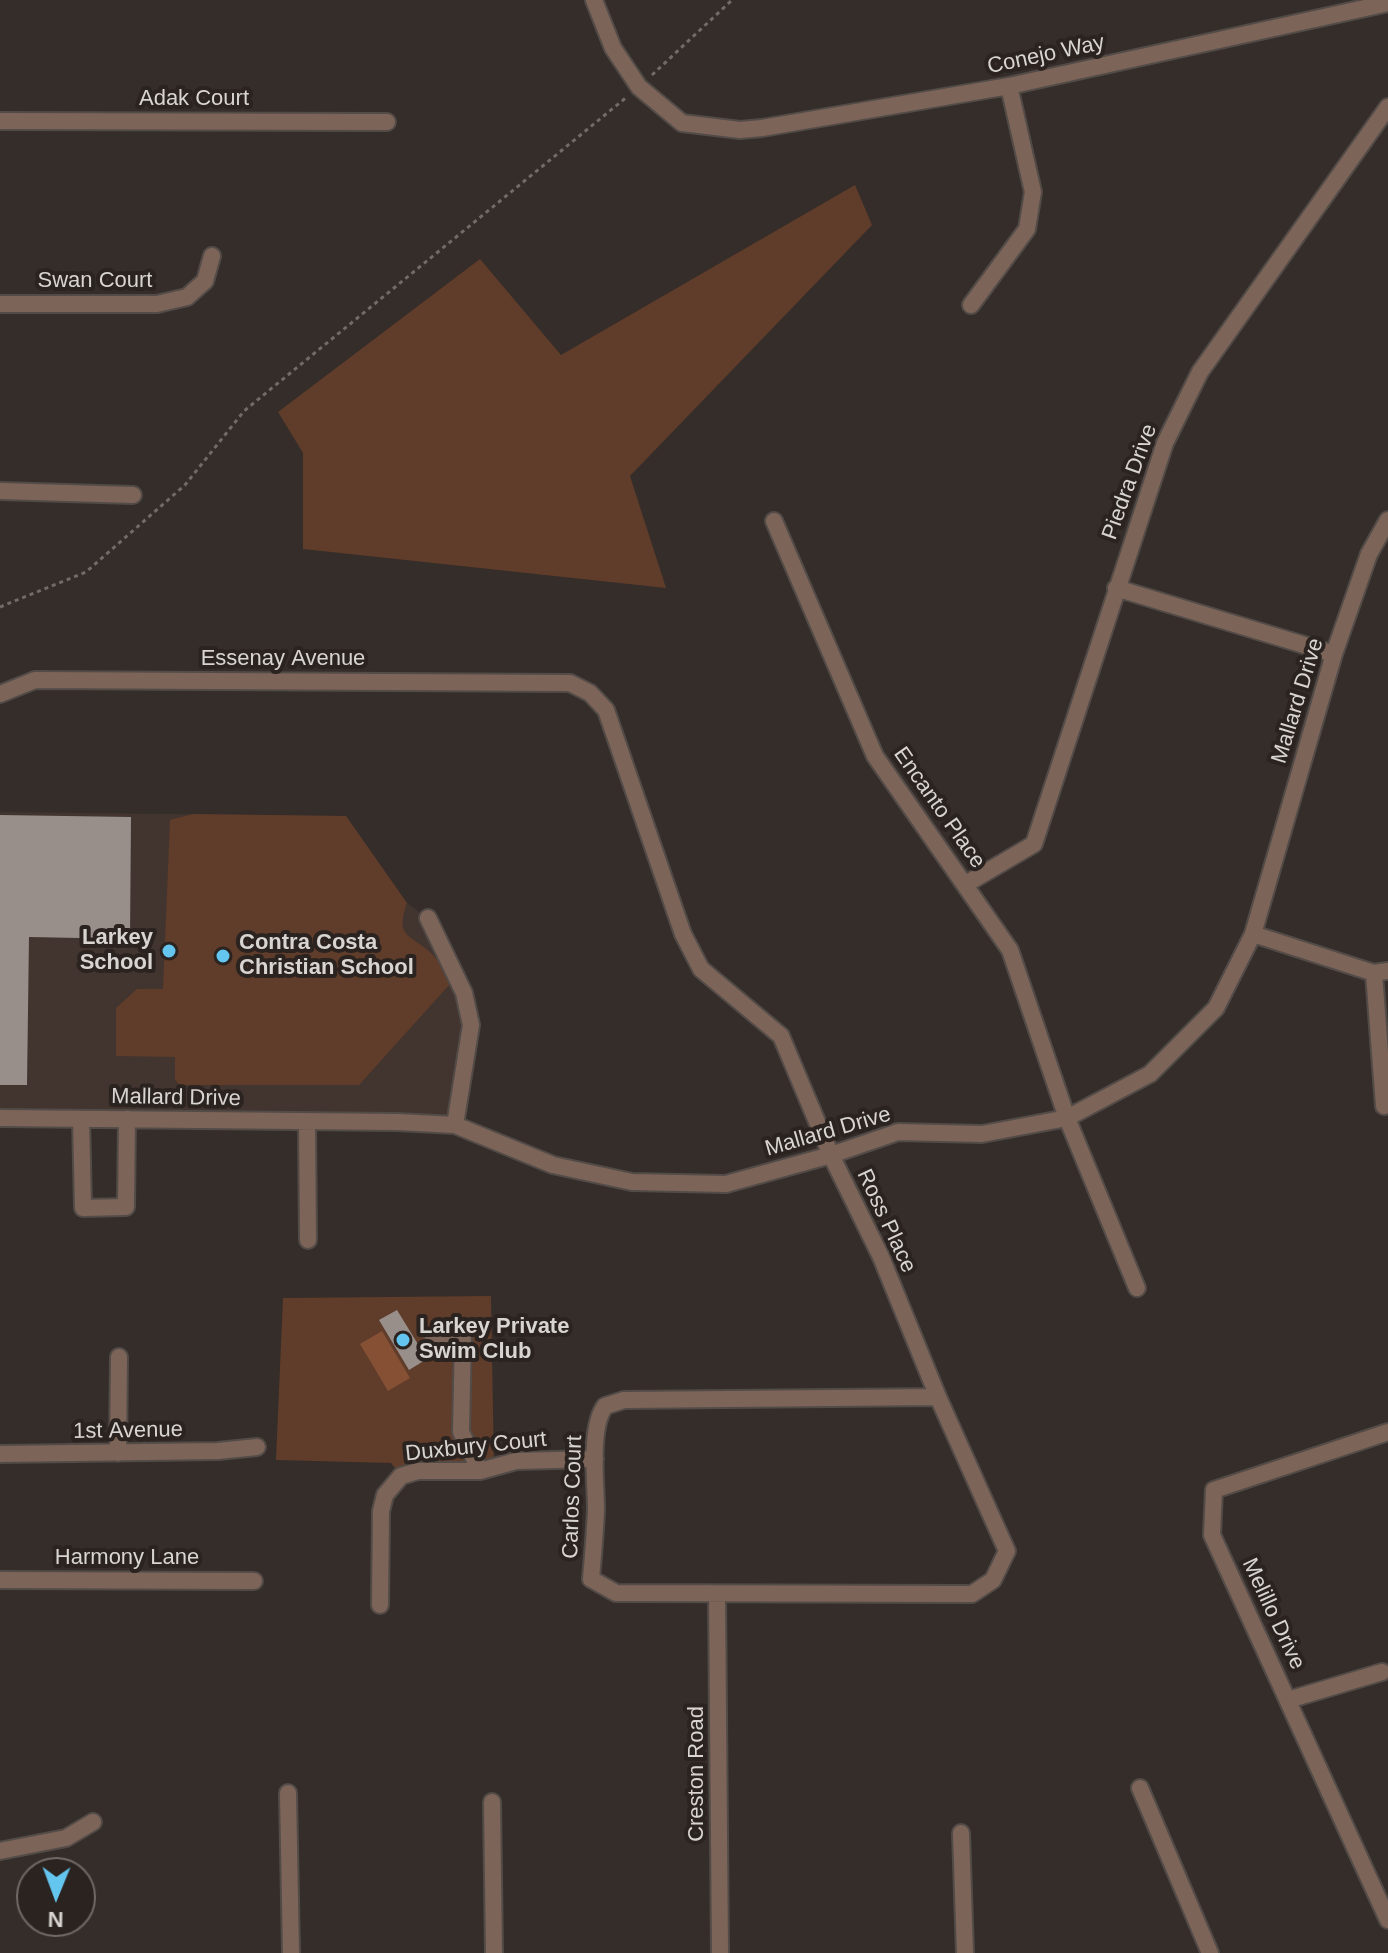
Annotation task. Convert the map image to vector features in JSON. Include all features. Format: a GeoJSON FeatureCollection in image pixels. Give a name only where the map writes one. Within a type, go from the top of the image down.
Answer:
{"type":"FeatureCollection","features":[{"type":"Feature","properties":{"kind":"street","name":"Conejo Way"},"geometry":{"type":"LineString","coordinates":[[594,0],[613,48],[639,87],[682,123],[740,130],[1009,86],[1388,4]]}},
{"type":"Feature","properties":{"kind":"street"},"geometry":{"type":"LineString","coordinates":[[971,305],[1027,229],[1033,192],[1009,86]]}},
{"type":"Feature","properties":{"kind":"street","name":"Piedra Drive"},"geometry":{"type":"LineString","coordinates":[[966,884],[1034,844],[1165,443],[1200,372],[1388,107]]}},
{"type":"Feature","properties":{"kind":"street","name":"Adak Court"},"geometry":{"type":"LineString","coordinates":[[0,121],[387,122]]}},
{"type":"Feature","properties":{"kind":"street","name":"Swan Court"},"geometry":{"type":"LineString","coordinates":[[0,304],[157,304],[187,297],[205,281],[212,256]]}},
{"type":"Feature","properties":{"kind":"street"},"geometry":{"type":"LineString","coordinates":[[0,491],[133,495]]}},
{"type":"Feature","properties":{"kind":"street","name":"Mallard Drive"},"geometry":{"type":"LineString","coordinates":[[0,1118],[455,1125],[553,1165],[632,1182],[726,1184],[831,1155],[898,1132],[982,1134],[1067,1118],[1150,1074],[1216,1008],[1253,934],[1334,654],[1369,554],[1388,520]]}},
{"type":"Feature","properties":{"kind":"street","name":"Encanto Place"},"geometry":{"type":"LineString","coordinates":[[774,521],[875,756],[1010,950],[1067,1118],[1137,1288]]}},
{"type":"Feature","properties":{"kind":"street"},"geometry":{"type":"LineString","coordinates":[[1116,588],[1334,654]]}},
{"type":"Feature","properties":{"kind":"street","name":"Essenay Avenue"},"geometry":{"type":"LineString","coordinates":[[0,694],[35,680],[570,683]]}},
{"type":"Feature","properties":{"kind":"street","name":"Ross Place"},"geometry":{"type":"LineString","coordinates":[[570,683],[590,693],[606,710],[683,934],[701,969],[781,1036],[831,1155],[881,1257],[938,1397],[1007,1551]]}},
{"type":"Feature","properties":{"kind":"street"},"geometry":{"type":"LineString","coordinates":[[428,918],[464,993],[471,1025],[455,1125]]}},
{"type":"Feature","properties":{"kind":"street"},"geometry":{"type":"LineString","coordinates":[[1253,934],[1381,972],[1384,1106]]}},
{"type":"Feature","properties":{"kind":"street"},"geometry":{"type":"LineString","coordinates":[[81,1119],[83,1208],[126,1207],[127,1119]]}},
{"type":"Feature","properties":{"kind":"street"},"geometry":{"type":"LineString","coordinates":[[307,1121],[308,1240]]}},
{"type":"Feature","properties":{"kind":"street"},"geometry":{"type":"LineString","coordinates":[[433,1336],[463,1336],[461,1432],[480,1471]]}},
{"type":"Feature","properties":{"kind":"street"},"geometry":{"type":"LineString","coordinates":[[118,1453],[119,1357]]}},
{"type":"Feature","properties":{"kind":"street","name":"Carlos Court"},"geometry":{"type":"LineString","coordinates":[[938,1397],[624,1400],[605,1406],[601,1412],[595,1459],[596,1510],[591,1579],[616,1593],[972,1594],[993,1580],[1007,1551]]}},
{"type":"Feature","properties":{"kind":"street","name":"Melillo Drive"},"geometry":{"type":"LineString","coordinates":[[1388,1432],[1214,1490],[1212,1535],[1388,1920]]}},
{"type":"Feature","properties":{"kind":"street","name":"1st Avenue"},"geometry":{"type":"LineString","coordinates":[[0,1454],[218,1451],[257,1447]]}},
{"type":"Feature","properties":{"kind":"street","name":"Duxbury Court"},"geometry":{"type":"LineString","coordinates":[[380,1605],[381,1511],[385,1495],[401,1476],[418,1471],[480,1471],[516,1461],[595,1459]]}},
{"type":"Feature","properties":{"kind":"street","name":"Harmony Lane"},"geometry":{"type":"LineString","coordinates":[[0,1580],[254,1581]]}},
{"type":"Feature","properties":{"kind":"street","name":"Creston Road"},"geometry":{"type":"LineString","coordinates":[[717,1594],[720,1953]]}},
{"type":"Feature","properties":{"kind":"street"},"geometry":{"type":"LineString","coordinates":[[1288,1700],[1382,1672]]}},
{"type":"Feature","properties":{"kind":"street"},"geometry":{"type":"LineString","coordinates":[[1140,1788],[1210,1953]]}},
{"type":"Feature","properties":{"kind":"street"},"geometry":{"type":"LineString","coordinates":[[288,1793],[291,1953]]}},
{"type":"Feature","properties":{"kind":"street"},"geometry":{"type":"LineString","coordinates":[[492,1802],[494,1953]]}},
{"type":"Feature","properties":{"kind":"street"},"geometry":{"type":"LineString","coordinates":[[0,1851],[66,1838],[93,1822]]}},
{"type":"Feature","properties":{"kind":"street"},"geometry":{"type":"LineString","coordinates":[[961,1833],[965,1953]]}},
{"type":"Feature","properties":{"kind":"path"},"geometry":{"type":"LineString","coordinates":[[0,607],[86,572],[185,485],[244,411],[639,87],[732,0]]}},
{"type":"Feature","properties":{"kind":"shaded area"},"geometry":{"type":"Polygon","coordinates":[[[855,185],[872,225],[630,476],[666,588],[303,549],[303,453],[278,412],[480,259],[561,355],[855,185]]]}},
{"type":"Feature","properties":{"kind":"shaded area","name":"Contra Costa Christian School"},"geometry":{"type":"Polygon","coordinates":[[[0,812],[346,816],[407,903],[428,918],[471,1025],[455,1125],[0,1118],[0,812]]]}},
{"type":"Feature","properties":{"kind":"shaded area"},"geometry":{"type":"Polygon","coordinates":[[[193,814],[346,816],[407,903],[404,930],[436,958],[450,984],[359,1085],[180,1085],[175,1080],[175,1057],[116,1056],[116,1008],[137,989],[163,989],[170,820],[193,814]]]}},
{"type":"Feature","properties":{"kind":"shaded area"},"geometry":{"type":"Polygon","coordinates":[[[491,1296],[494,1466],[401,1476],[391,1463],[276,1460],[283,1298],[491,1296]]]}},
{"type":"Feature","properties":{"kind":"shaded area"},"geometry":{"type":"Polygon","coordinates":[[[382,1331],[410,1378],[388,1391],[360,1344],[382,1331]]]}},
{"type":"Feature","properties":{"kind":"building"},"geometry":{"type":"Polygon","coordinates":[[[0,815],[131,817],[130,939],[29,937],[27,1085],[0,1085],[0,815]]]}},
{"type":"Feature","properties":{"kind":"building","name":"Larkey Private Swim Club"},"geometry":{"type":"Polygon","coordinates":[[[397,1310],[427,1359],[409,1370],[379,1320],[397,1310]]]}},
{"type":"Feature","properties":{"kind":"place","name":"Larkey School"},"geometry":{"type":"Point","coordinates":[169,951]}},
{"type":"Feature","properties":{"kind":"place","name":"Contra Costa Christian School"},"geometry":{"type":"Point","coordinates":[223,956]}},
{"type":"Feature","properties":{"kind":"place","name":"Larkey Private Swim Club"},"geometry":{"type":"Point","coordinates":[403,1340]}}]}
